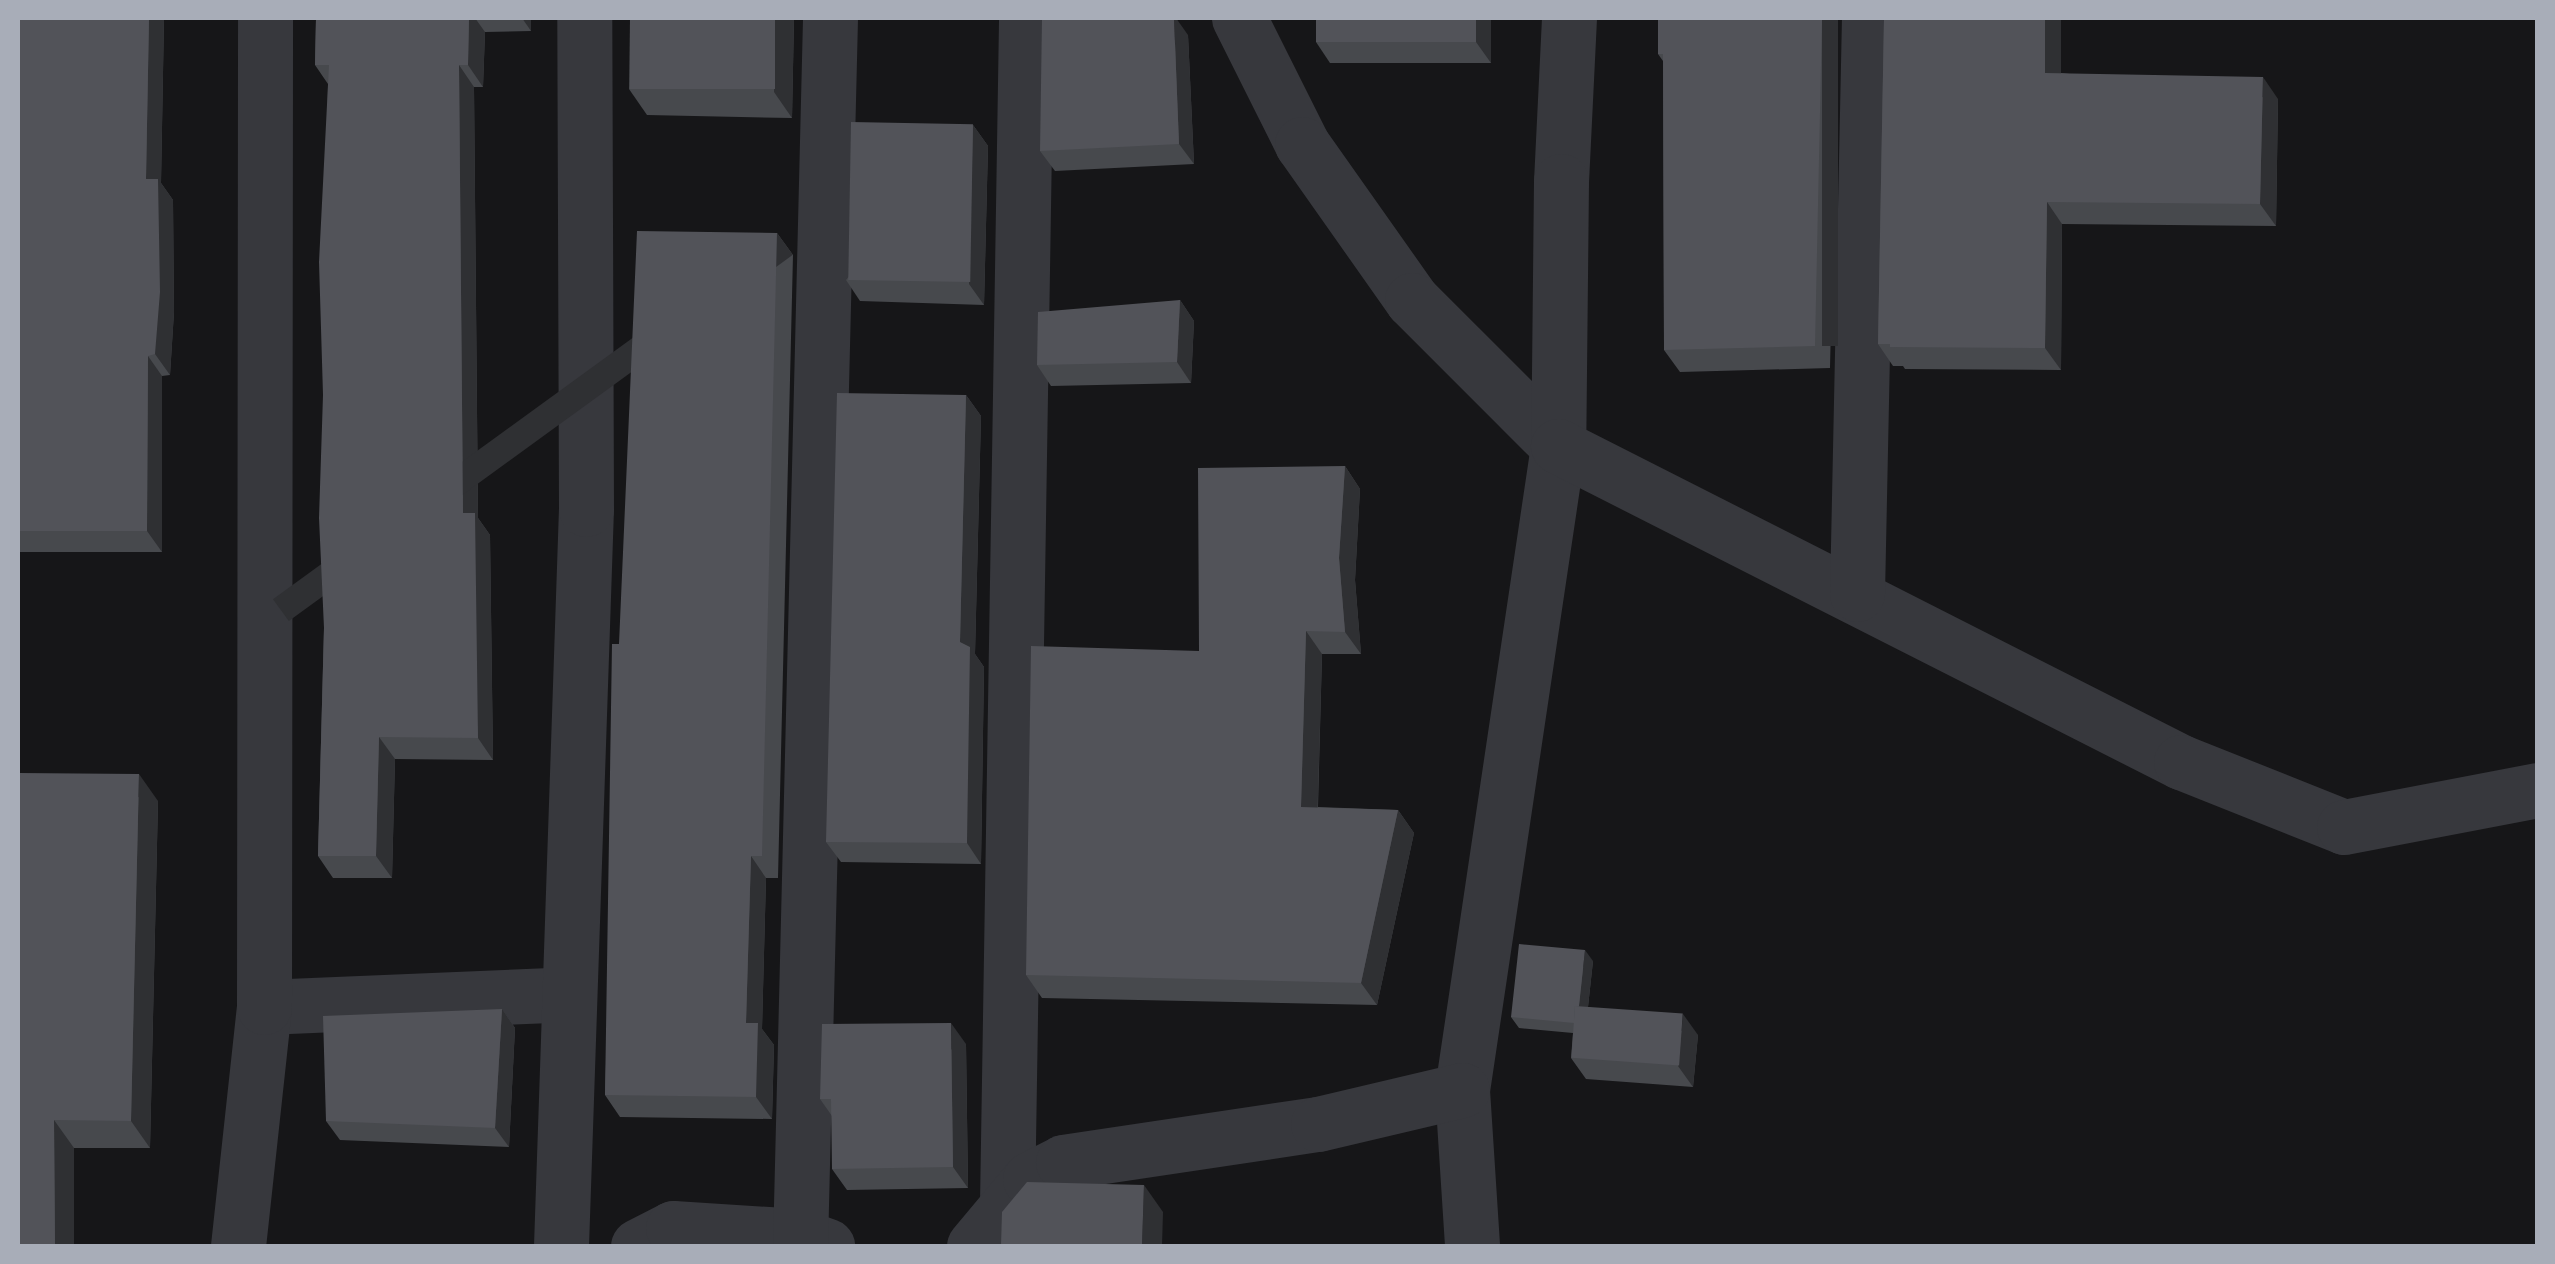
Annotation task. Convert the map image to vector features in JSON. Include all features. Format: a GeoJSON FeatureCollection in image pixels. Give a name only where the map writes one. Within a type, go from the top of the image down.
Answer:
{"type":"FeatureCollection","features":[{"type":"Feature","properties":{"kind":"street"},"geometry":{"type":"LineString","coordinates":[[238,1246],[264,1007],[266,18]]}},
{"type":"Feature","properties":{"kind":"street"},"geometry":{"type":"LineString","coordinates":[[562,1246],[586,509],[584,18]]}},
{"type":"Feature","properties":{"kind":"street"},"geometry":{"type":"LineString","coordinates":[[638,1246],[673,1228],[809,1243],[830,18]]}},
{"type":"Feature","properties":{"kind":"street"},"geometry":{"type":"LineString","coordinates":[[1007,1204],[1026,18]]}},
{"type":"Feature","properties":{"kind":"street"},"geometry":{"type":"LineString","coordinates":[[1240,18],[1302,144],[1412,300],[1558,446],[1857,594],[2180,762],[2344,826],[2538,790]]}},
{"type":"Feature","properties":{"kind":"street"},"geometry":{"type":"LineString","coordinates":[[1472,1246],[1462,1090],[1558,446],[1561,182],[1568,18]]}},
{"type":"Feature","properties":{"kind":"street"},"geometry":{"type":"LineString","coordinates":[[1857,594],[1869,18]]}},
{"type":"Feature","properties":{"kind":"street"},"geometry":{"type":"LineString","coordinates":[[264,1007],[569,994]]}},
{"type":"Feature","properties":{"kind":"street"},"geometry":{"type":"LineString","coordinates":[[974,1246],[1030,1179],[1063,1162],[1318,1124],[1462,1090]]}},
{"type":"Feature","properties":{"kind":"building"},"geometry":{"type":"Polygon","coordinates":[[[18,18],[149,18],[146,179],[158,179],[160,292],[155,354],[148,356],[147,531],[18,531],[18,18]]]}},
{"type":"Feature","properties":{"kind":"building"},"geometry":{"type":"Polygon","coordinates":[[[316,18],[469,18],[468,65],[459,65],[463,513],[475,513],[478,738],[379,737],[376,856],[318,856],[324,628],[319,518],[323,395],[319,262],[329,65],[315,65],[316,18]]]}},
{"type":"Feature","properties":{"kind":"building"},"geometry":{"type":"Polygon","coordinates":[[[630,18],[775,18],[775,89],[630,89],[630,18]]]}},
{"type":"Feature","properties":{"kind":"building"},"geometry":{"type":"Polygon","coordinates":[[[1174,18],[1179,144],[1040,151],[1042,19],[1174,18]]]}},
{"type":"Feature","properties":{"kind":"building"},"geometry":{"type":"Polygon","coordinates":[[[1316,18],[1476,18],[1476,42],[1316,42],[1316,18]]]}},
{"type":"Feature","properties":{"kind":"building"},"geometry":{"type":"Polygon","coordinates":[[[1658,18],[1822,18],[1815,346],[1664,350],[1663,54],[1658,54],[1658,18]]]}},
{"type":"Feature","properties":{"kind":"building"},"geometry":{"type":"Polygon","coordinates":[[[1884,18],[2045,18],[2045,73],[2263,77],[2260,204],[2047,202],[2045,348],[1878,344],[1884,18]]]}},
{"type":"Feature","properties":{"kind":"building"},"geometry":{"type":"Polygon","coordinates":[[[851,122],[973,124],[970,282],[848,280],[851,122]]]}},
{"type":"Feature","properties":{"kind":"building"},"geometry":{"type":"Polygon","coordinates":[[[637,231],[777,233],[762,856],[751,856],[746,1023],[758,1023],[756,1097],[605,1095],[612,644],[619,644],[637,231]]]}},
{"type":"Feature","properties":{"kind":"building"},"geometry":{"type":"Polygon","coordinates":[[[1180,300],[1177,362],[1037,365],[1038,312],[1180,300]]]}},
{"type":"Feature","properties":{"kind":"building"},"geometry":{"type":"Polygon","coordinates":[[[837,393],[966,395],[960,642],[970,647],[967,843],[826,842],[837,393]]]}},
{"type":"Feature","properties":{"kind":"building"},"geometry":{"type":"Polygon","coordinates":[[[1345,466],[1339,558],[1345,632],[1306,631],[1301,807],[1398,810],[1361,983],[1026,975],[1031,646],[1199,651],[1198,468],[1345,466]]]}},
{"type":"Feature","properties":{"kind":"building"},"geometry":{"type":"Polygon","coordinates":[[[18,773],[139,774],[131,1121],[54,1120],[55,1246],[18,1246],[18,773]]]}},
{"type":"Feature","properties":{"kind":"building"},"geometry":{"type":"Polygon","coordinates":[[[1519,944],[1585,950],[1574,1023],[1511,1017],[1519,944]]]}},
{"type":"Feature","properties":{"kind":"building"},"geometry":{"type":"Polygon","coordinates":[[[1575,1006],[1683,1014],[1679,1065],[1571,1058],[1575,1006]]]}},
{"type":"Feature","properties":{"kind":"building"},"geometry":{"type":"Polygon","coordinates":[[[502,1009],[495,1128],[326,1121],[323,1016],[502,1009]]]}},
{"type":"Feature","properties":{"kind":"building"},"geometry":{"type":"Polygon","coordinates":[[[951,1023],[953,1167],[832,1169],[831,1099],[820,1099],[822,1024],[951,1023]]]}},
{"type":"Feature","properties":{"kind":"building"},"geometry":{"type":"Polygon","coordinates":[[[1027,1182],[1144,1185],[1142,1246],[1001,1246],[1002,1212],[1027,1182]]]}}]}
